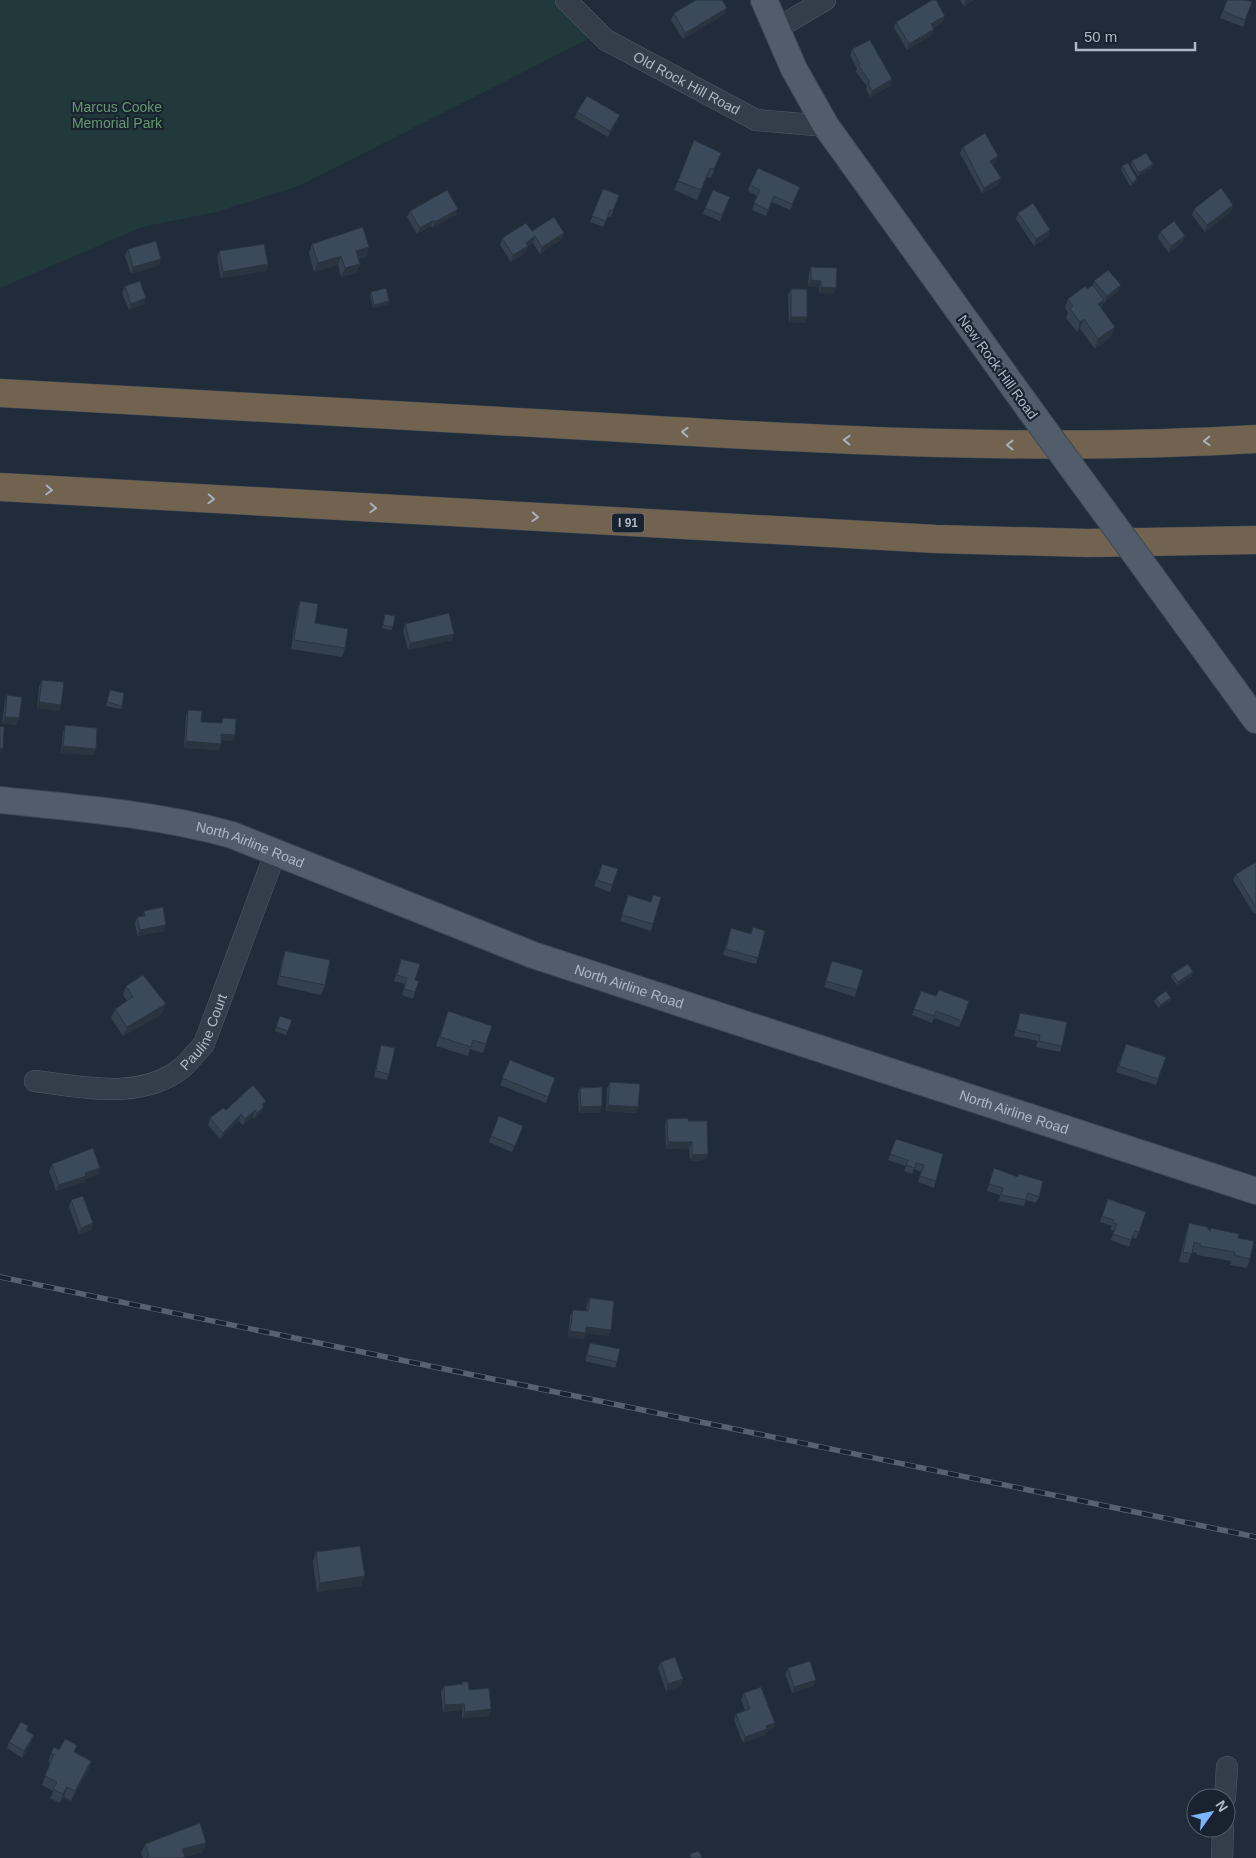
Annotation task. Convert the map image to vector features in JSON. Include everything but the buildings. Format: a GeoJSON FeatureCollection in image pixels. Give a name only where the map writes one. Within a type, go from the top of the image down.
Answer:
{"type":"FeatureCollection","features":[{"type":"Feature","properties":{"kind":"highway"},"geometry":{"type":"LineString","coordinates":[[0,393],[836,440],[1047,445],[1256,439]]}},
{"type":"Feature","properties":{"kind":"highway","name":"I 91"},"geometry":{"type":"LineString","coordinates":[[0,487],[936,540],[1087,543],[1256,540]]}},
{"type":"Feature","properties":{"kind":"main road","name":"New Rock Hill Road"},"geometry":{"type":"LineString","coordinates":[[764,0],[776,29],[826,126],[1256,720]]}},
{"type":"Feature","properties":{"kind":"main road","name":"North Airline Road"},"geometry":{"type":"LineString","coordinates":[[0,800],[106,811],[195,825],[276,851],[533,955],[1256,1192]]}},
{"type":"Feature","properties":{"kind":"street","name":"Old Rock Hill Road"},"geometry":{"type":"LineString","coordinates":[[566,0],[606,40],[756,120],[826,126]]}},
{"type":"Feature","properties":{"kind":"street"},"geometry":{"type":"LineString","coordinates":[[776,29],[825,0]]}},
{"type":"Feature","properties":{"kind":"street","name":"Pauline Court"},"geometry":{"type":"LineString","coordinates":[[35,1081],[101,1090],[147,1086],[182,1068],[204,1044],[276,851]]}},
{"type":"Feature","properties":{"kind":"street"},"geometry":{"type":"LineString","coordinates":[[1225,1788],[1226,1767]]}},
{"type":"Feature","properties":{"kind":"street"},"geometry":{"type":"LineString","coordinates":[[1222,1858],[1223,1838]]}},
{"type":"Feature","properties":{"kind":"green space","name":"Marcus Cooke Memorial Park"},"geometry":{"type":"Polygon","coordinates":[[[0,0],[553,0],[592,37],[299,186],[216,212],[142,227],[0,288],[0,0]]]}},
{"type":"Feature","properties":{"kind":"railway"},"geometry":{"type":"LineString","coordinates":[[0,1277],[1256,1537]]}}]}
